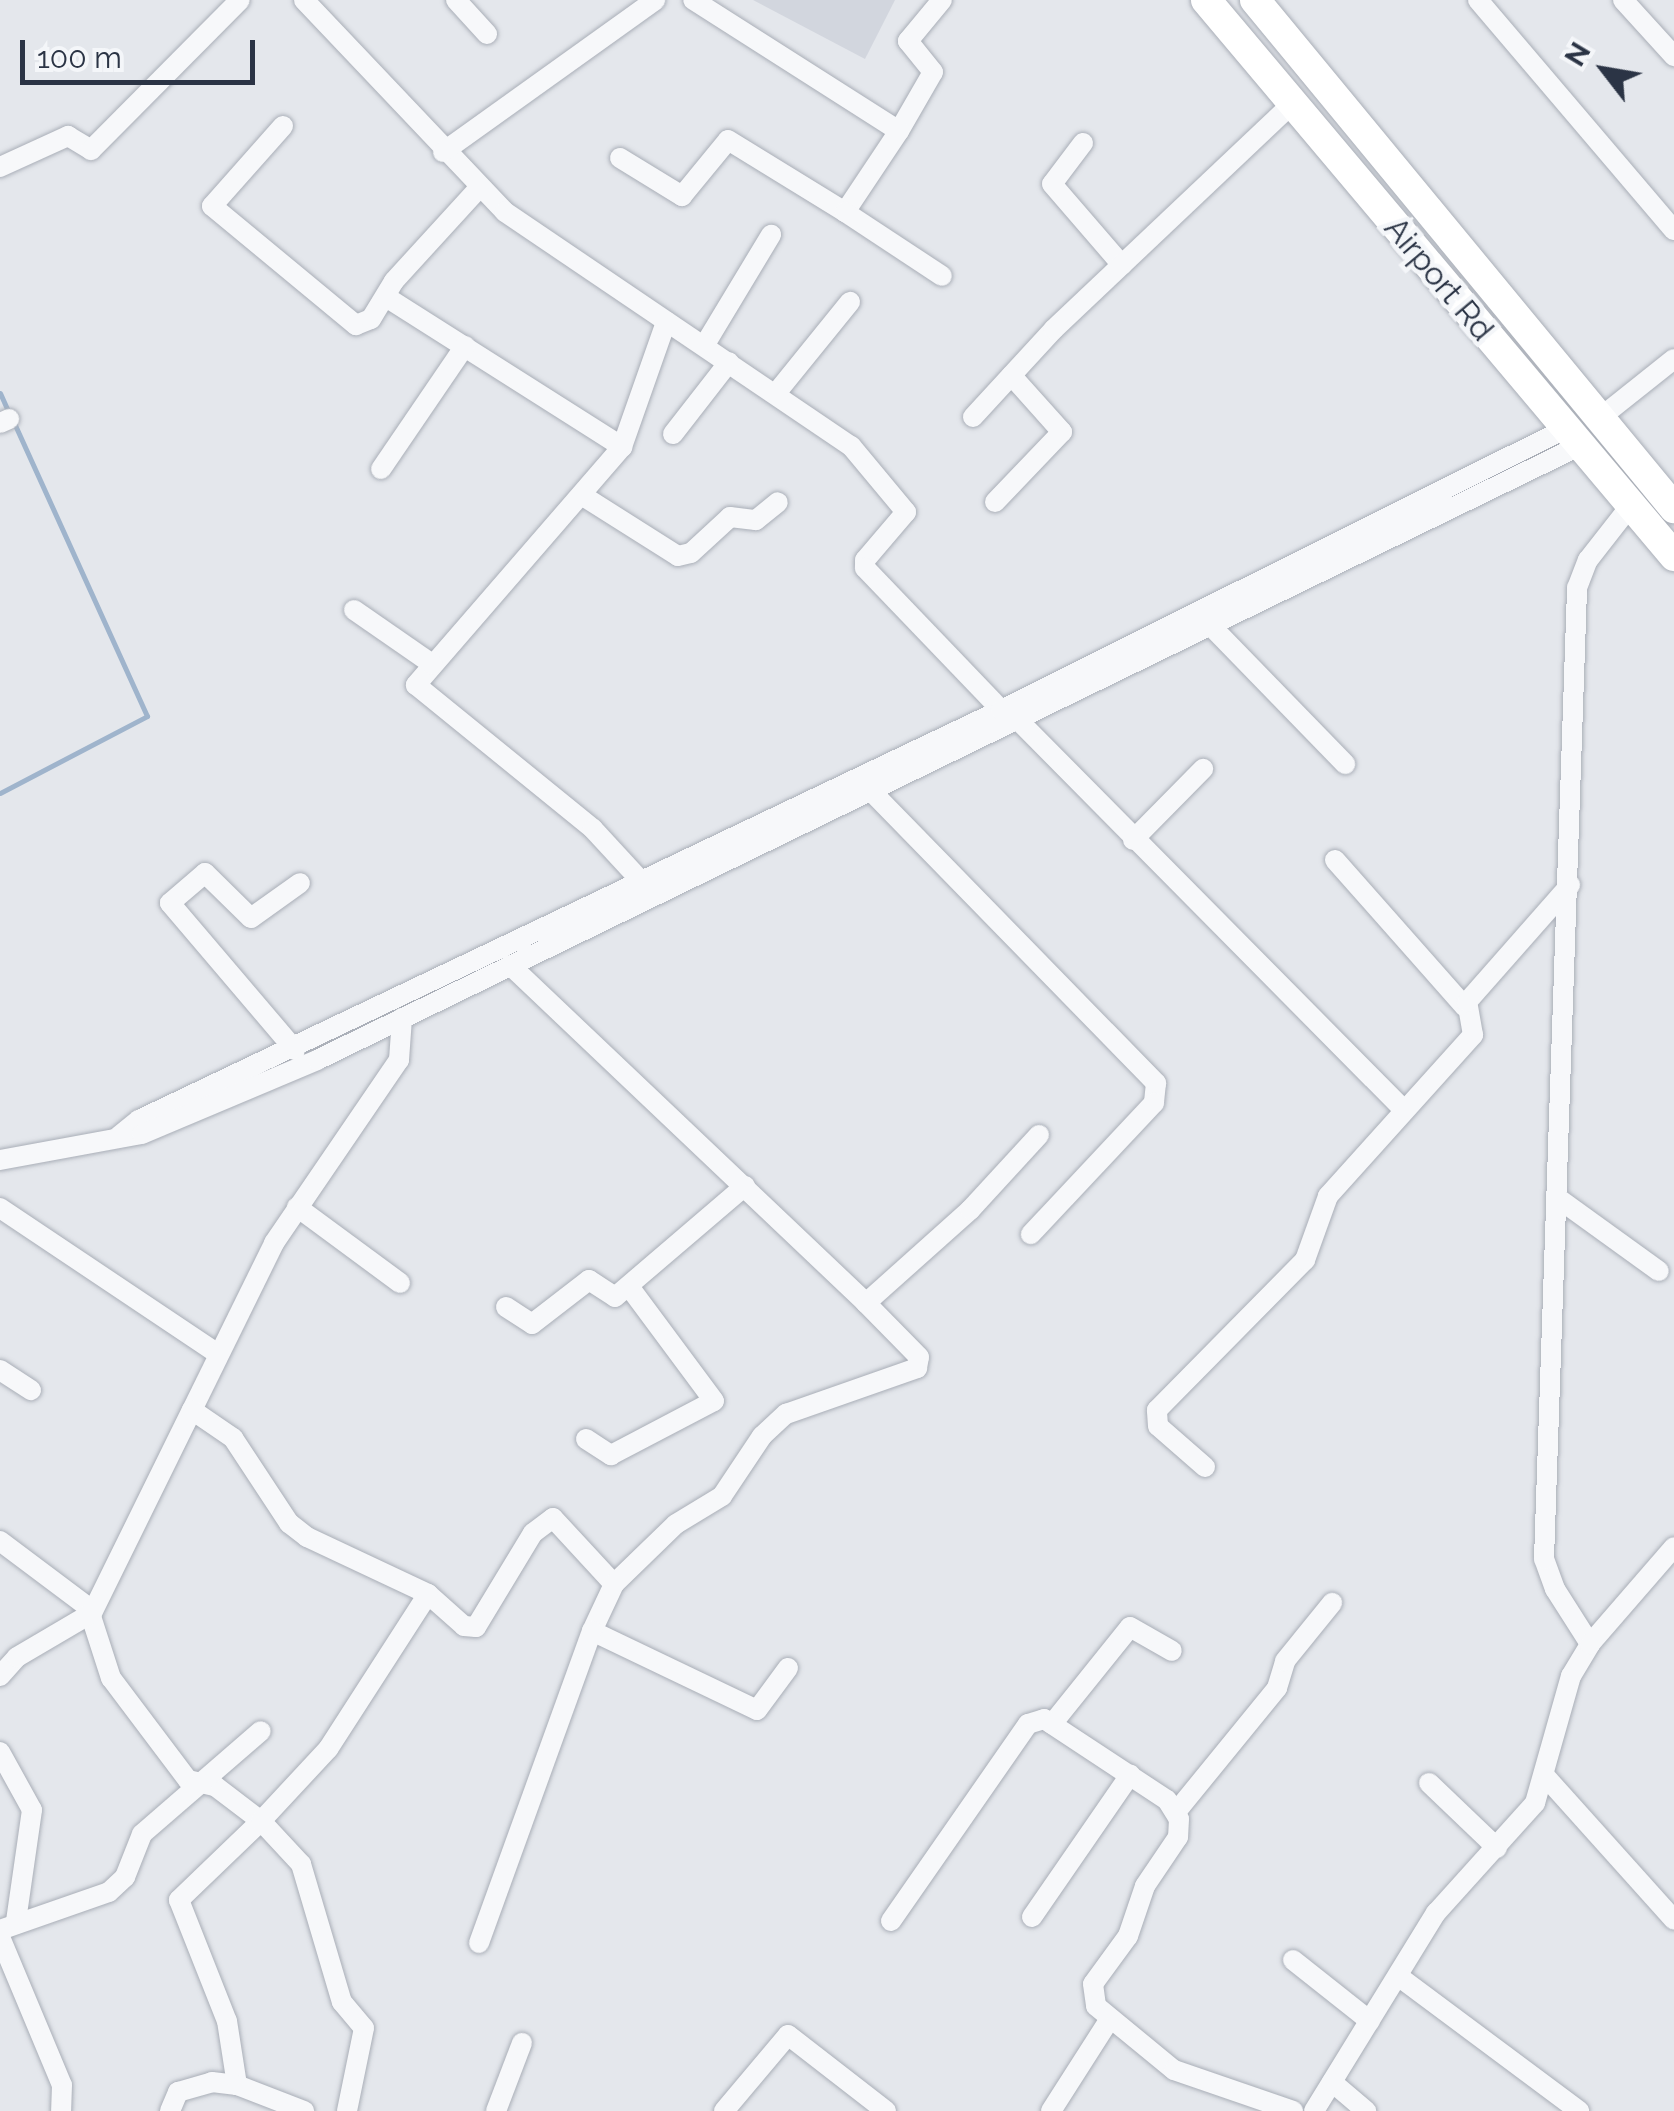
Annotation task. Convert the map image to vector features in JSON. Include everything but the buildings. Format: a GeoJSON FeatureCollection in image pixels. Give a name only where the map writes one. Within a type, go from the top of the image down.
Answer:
{"type":"FeatureCollection","features":[{"type":"Feature","properties":{"kind":"main road","name":"Airport Rd"},"geometry":{"type":"LineString","coordinates":[[1206,0],[1674,556]]}},
{"type":"Feature","properties":{"kind":"main road"},"geometry":{"type":"LineString","coordinates":[[1255,0],[1674,508]]}},
{"type":"Feature","properties":{"kind":"street"},"geometry":{"type":"LineString","coordinates":[[0,167],[68,136],[90,150],[240,0]]}},
{"type":"Feature","properties":{"kind":"street"},"geometry":{"type":"LineString","coordinates":[[304,0],[478,188],[666,322],[778,392],[851,446],[904,505],[906,516],[865,560],[866,568],[1404,1109]]}},
{"type":"Feature","properties":{"kind":"street"},"geometry":{"type":"LineString","coordinates":[[456,0],[487,34]]}},
{"type":"Feature","properties":{"kind":"street"},"geometry":{"type":"LineString","coordinates":[[443,152],[655,0]]}},
{"type":"Feature","properties":{"kind":"street"},"geometry":{"type":"LineString","coordinates":[[693,0],[899,131]]}},
{"type":"Feature","properties":{"kind":"street"},"geometry":{"type":"LineString","coordinates":[[845,212],[933,72],[908,41],[942,0]]}},
{"type":"Feature","properties":{"kind":"street"},"geometry":{"type":"LineString","coordinates":[[1478,0],[1674,230]]}},
{"type":"Feature","properties":{"kind":"street"},"geometry":{"type":"LineString","coordinates":[[1623,0],[1674,56]]}},
{"type":"Feature","properties":{"kind":"street"},"geometry":{"type":"LineString","coordinates":[[974,417],[1122,265],[1293,103]]}},
{"type":"Feature","properties":{"kind":"street"},"geometry":{"type":"LineString","coordinates":[[282,126],[212,206],[352,322],[364,324],[478,188]]}},
{"type":"Feature","properties":{"kind":"street"},"geometry":{"type":"LineString","coordinates":[[620,158],[682,196],[728,140],[942,276]]}},
{"type":"Feature","properties":{"kind":"street"},"geometry":{"type":"LineString","coordinates":[[1083,144],[1052,184],[1122,265]]}},
{"type":"Feature","properties":{"kind":"street"},"geometry":{"type":"LineString","coordinates":[[704,346],[771,235]]}},
{"type":"Feature","properties":{"kind":"street"},"geometry":{"type":"LineString","coordinates":[[386,297],[622,448]]}},
{"type":"Feature","properties":{"kind":"street"},"geometry":{"type":"LineString","coordinates":[[778,392],[850,302]]}},
{"type":"Feature","properties":{"kind":"street"},"geometry":{"type":"LineString","coordinates":[[640,880],[593,829],[419,692],[418,680],[584,496],[622,448],[666,322]]}},
{"type":"Feature","properties":{"kind":"street"},"geometry":{"type":"LineString","coordinates":[[381,469],[465,346]]}},
{"type":"Feature","properties":{"kind":"street"},"geometry":{"type":"LineString","coordinates":[[1601,417],[1674,360]]}},
{"type":"Feature","properties":{"kind":"street"},"geometry":{"type":"LineString","coordinates":[[672,434],[729,362]]}},
{"type":"Feature","properties":{"kind":"street"},"geometry":{"type":"LineString","coordinates":[[996,502],[1062,432],[1011,375]]}},
{"type":"Feature","properties":{"kind":"street"},"geometry":{"type":"LineString","coordinates":[[119,1136],[139,1120],[296,1050],[640,880],[1210,624],[1572,437]]}},
{"type":"Feature","properties":{"kind":"street"},"geometry":{"type":"LineString","coordinates":[[0,1160],[173,1123],[402,1033],[510,965],[872,792],[1009,715],[1572,437]]}},
{"type":"Feature","properties":{"kind":"street"},"geometry":{"type":"LineString","coordinates":[[584,496],[678,556],[691,553],[730,517],[759,519],[778,502]]}},
{"type":"Feature","properties":{"kind":"street"},"geometry":{"type":"LineString","coordinates":[[1590,1644],[1544,1559],[1560,1199],[1577,588],[1583,567],[1631,506]]}},
{"type":"Feature","properties":{"kind":"street"},"geometry":{"type":"LineString","coordinates":[[354,610],[432,664]]}},
{"type":"Feature","properties":{"kind":"street"},"geometry":{"type":"LineString","coordinates":[[1210,624],[1345,764]]}},
{"type":"Feature","properties":{"kind":"street"},"geometry":{"type":"LineString","coordinates":[[1134,840],[1202,768]]}},
{"type":"Feature","properties":{"kind":"street"},"geometry":{"type":"LineString","coordinates":[[872,792],[1156,1084],[1154,1103],[1032,1234]]}},
{"type":"Feature","properties":{"kind":"street"},"geometry":{"type":"LineString","coordinates":[[1205,1467],[1158,1426],[1157,1410],[1305,1260],[1328,1196],[1473,1034],[1464,1007],[1335,860]]}},
{"type":"Feature","properties":{"kind":"street"},"geometry":{"type":"LineString","coordinates":[[296,1050],[170,903],[205,873],[251,918],[300,883]]}},
{"type":"Feature","properties":{"kind":"street"},"geometry":{"type":"LineString","coordinates":[[1464,1007],[1570,885]]}},
{"type":"Feature","properties":{"kind":"street"},"geometry":{"type":"LineString","coordinates":[[479,1943],[592,1632],[614,1584],[676,1524],[722,1496],[762,1436],[786,1414],[916,1368],[919,1357],[745,1186],[510,965]]}},
{"type":"Feature","properties":{"kind":"street"},"geometry":{"type":"LineString","coordinates":[[0,1676],[30,1648],[92,1613],[218,1354],[297,1208],[394,1068],[402,1033]]}},
{"type":"Feature","properties":{"kind":"street"},"geometry":{"type":"LineString","coordinates":[[866,1304],[970,1210],[1039,1135]]}},
{"type":"Feature","properties":{"kind":"street"},"geometry":{"type":"LineString","coordinates":[[506,1307],[532,1324],[589,1280],[613,1297],[630,1288],[745,1186]]}},
{"type":"Feature","properties":{"kind":"street"},"geometry":{"type":"LineString","coordinates":[[1560,1199],[1659,1271]]}},
{"type":"Feature","properties":{"kind":"street"},"geometry":{"type":"LineString","coordinates":[[0,1208],[218,1354]]}},
{"type":"Feature","properties":{"kind":"street"},"geometry":{"type":"LineString","coordinates":[[297,1208],[400,1282]]}},
{"type":"Feature","properties":{"kind":"street"},"geometry":{"type":"LineString","coordinates":[[586,1440],[611,1455],[714,1402],[630,1288]]}},
{"type":"Feature","properties":{"kind":"street"},"geometry":{"type":"LineString","coordinates":[[0,1370],[31,1390]]}},
{"type":"Feature","properties":{"kind":"street"},"geometry":{"type":"LineString","coordinates":[[192,1410],[248,1455],[290,1523],[307,1537],[428,1594],[464,1626],[476,1627],[534,1533],[553,1518],[614,1584]]}},
{"type":"Feature","properties":{"kind":"street"},"geometry":{"type":"LineString","coordinates":[[0,1541],[92,1613],[111,1678],[198,1785],[216,1786],[261,1821],[300,1864],[342,2002],[364,2028],[348,2111]]}},
{"type":"Feature","properties":{"kind":"street"},"geometry":{"type":"LineString","coordinates":[[1314,2111],[1436,1913],[1528,1813],[1545,1776],[1571,1676],[1590,1644],[1674,1547]]}},
{"type":"Feature","properties":{"kind":"street"},"geometry":{"type":"LineString","coordinates":[[237,2084],[227,2021],[179,1900],[328,1749],[428,1594]]}},
{"type":"Feature","properties":{"kind":"street"},"geometry":{"type":"LineString","coordinates":[[1293,2111],[1174,2070],[1108,2022],[1093,2001],[1093,1984],[1128,1936],[1145,1886],[1178,1837],[1176,1812],[1278,1688],[1285,1661],[1332,1604]]}},
{"type":"Feature","properties":{"kind":"street"},"geometry":{"type":"LineString","coordinates":[[1052,1724],[1130,1627],[1172,1652]]}},
{"type":"Feature","properties":{"kind":"street"},"geometry":{"type":"LineString","coordinates":[[592,1632],[757,1710],[788,1668]]}},
{"type":"Feature","properties":{"kind":"street"},"geometry":{"type":"LineString","coordinates":[[890,1922],[1028,1724],[1038,1718],[1130,1775],[1176,1812]]}},
{"type":"Feature","properties":{"kind":"street"},"geometry":{"type":"LineString","coordinates":[[5,1930],[109,1892],[125,1877],[142,1834],[261,1731]]}},
{"type":"Feature","properties":{"kind":"street"},"geometry":{"type":"LineString","coordinates":[[0,1752],[32,1810],[5,1930],[62,2085],[61,2111]]}},
{"type":"Feature","properties":{"kind":"street"},"geometry":{"type":"LineString","coordinates":[[1032,1917],[1130,1775]]}},
{"type":"Feature","properties":{"kind":"street"},"geometry":{"type":"LineString","coordinates":[[1545,1776],[1674,1920]]}},
{"type":"Feature","properties":{"kind":"street"},"geometry":{"type":"LineString","coordinates":[[1429,1783],[1497,1848]]}},
{"type":"Feature","properties":{"kind":"street"},"geometry":{"type":"LineString","coordinates":[[1293,1960],[1370,2021]]}},
{"type":"Feature","properties":{"kind":"street"},"geometry":{"type":"LineString","coordinates":[[1398,1976],[1580,2111]]}},
{"type":"Feature","properties":{"kind":"street"},"geometry":{"type":"LineString","coordinates":[[1051,2111],[1108,2022]]}},
{"type":"Feature","properties":{"kind":"street"},"geometry":{"type":"LineString","coordinates":[[724,2111],[788,2035],[886,2111]]}},
{"type":"Feature","properties":{"kind":"street"},"geometry":{"type":"LineString","coordinates":[[496,2111],[522,2043]]}},
{"type":"Feature","properties":{"kind":"street"},"geometry":{"type":"LineString","coordinates":[[170,2111],[178,2092],[212,2082],[237,2084],[304,2111]]}},
{"type":"Feature","properties":{"kind":"street"},"geometry":{"type":"LineString","coordinates":[[1332,2082],[1366,2111]]}},
{"type":"Feature","properties":{"kind":"shaded area"},"geometry":{"type":"Polygon","coordinates":[[[753,0],[895,0],[865,59],[753,0]]]}},
{"type":"Feature","properties":{"kind":"waterway"},"geometry":{"type":"LineString","coordinates":[[0,393],[9,413]]}},
{"type":"Feature","properties":{"kind":"waterway"},"geometry":{"type":"LineString","coordinates":[[0,793],[147,716],[14,423]]}}]}
